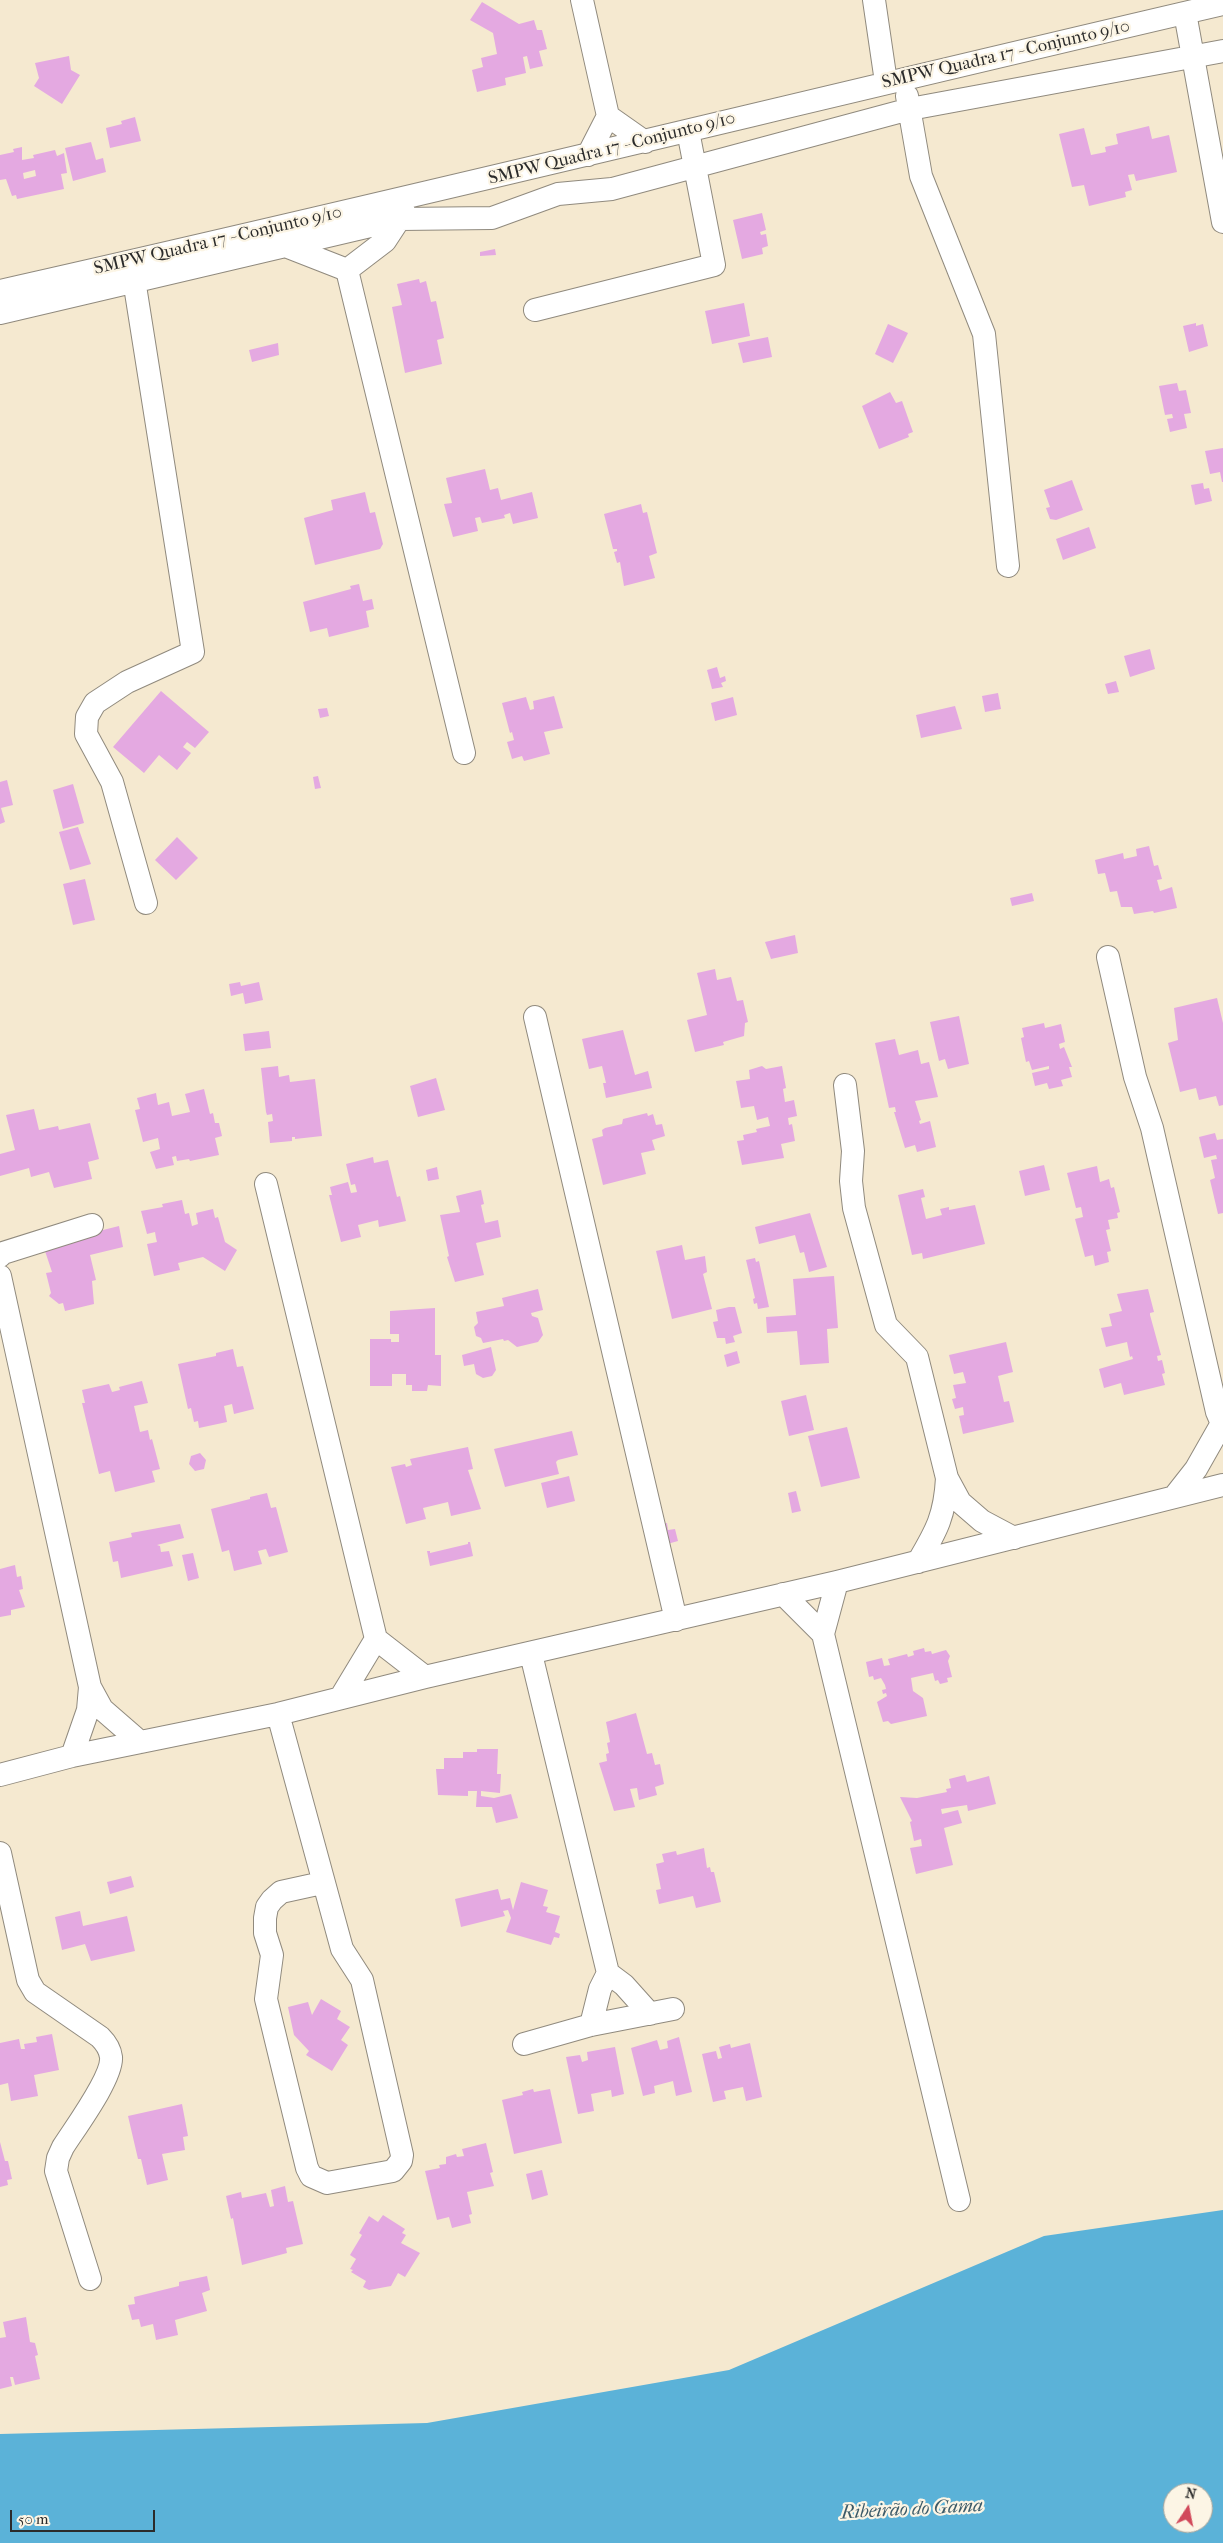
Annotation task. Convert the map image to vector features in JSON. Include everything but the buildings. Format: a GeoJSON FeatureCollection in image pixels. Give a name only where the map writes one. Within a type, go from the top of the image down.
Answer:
{"type":"FeatureCollection","features":[{"type":"Feature","properties":{"kind":"street"},"geometry":{"type":"LineString","coordinates":[[582,0],[608,116],[588,155]]}},
{"type":"Feature","properties":{"kind":"street"},"geometry":{"type":"LineString","coordinates":[[874,0],[895,80],[910,109],[921,176],[984,334],[1008,566]]}},
{"type":"Feature","properties":{"kind":"street","name":"SMPW Quadra 17 - Conjunto 9/10"},"geometry":{"type":"LineString","coordinates":[[0,291],[133,272],[249,233],[645,142],[895,80],[1223,4]]}},
{"type":"Feature","properties":{"kind":"street"},"geometry":{"type":"LineString","coordinates":[[1185,13],[1223,222]]}},
{"type":"Feature","properties":{"kind":"street"},"geometry":{"type":"LineString","coordinates":[[0,312],[133,272],[286,246],[400,218],[492,218],[558,194],[612,188],[910,109],[1223,51]]}},
{"type":"Feature","properties":{"kind":"street"},"geometry":{"type":"LineString","coordinates":[[608,116],[645,142]]}},
{"type":"Feature","properties":{"kind":"street"},"geometry":{"type":"LineString","coordinates":[[535,310],[714,265],[688,131]]}},
{"type":"Feature","properties":{"kind":"street"},"geometry":{"type":"LineString","coordinates":[[347,270],[385,241],[415,196]]}},
{"type":"Feature","properties":{"kind":"street"},"geometry":{"type":"LineString","coordinates":[[249,233],[347,270]]}},
{"type":"Feature","properties":{"kind":"street"},"geometry":{"type":"LineString","coordinates":[[347,270],[464,753]]}},
{"type":"Feature","properties":{"kind":"street"},"geometry":{"type":"LineString","coordinates":[[133,272],[193,652],[127,682],[94,703],[87,717],[86,734],[112,782],[146,903]]}},
{"type":"Feature","properties":{"kind":"street"},"geometry":{"type":"LineString","coordinates":[[1108,957],[1135,1077],[1152,1128],[1222,1426],[1196,1469],[1174,1497]]}},
{"type":"Feature","properties":{"kind":"street"},"geometry":{"type":"LineString","coordinates":[[535,1016],[676,1620]]}},
{"type":"Feature","properties":{"kind":"street"},"geometry":{"type":"LineString","coordinates":[[845,1085],[852,1151],[851,1181],[857,1217],[886,1326],[917,1357],[948,1478],[960,1502],[982,1521],[1014,1538]]}},
{"type":"Feature","properties":{"kind":"street"},"geometry":{"type":"LineString","coordinates":[[266,1184],[376,1640],[426,1677]]}},
{"type":"Feature","properties":{"kind":"street"},"geometry":{"type":"LineString","coordinates":[[0,1256],[3,1253],[92,1225]]}},
{"type":"Feature","properties":{"kind":"street"},"geometry":{"type":"LineString","coordinates":[[0,1276],[90,1688],[102,1709],[140,1742]]}},
{"type":"Feature","properties":{"kind":"street"},"geometry":{"type":"LineString","coordinates":[[918,1562],[937,1531],[945,1507],[948,1478]]}},
{"type":"Feature","properties":{"kind":"street"},"geometry":{"type":"LineString","coordinates":[[0,1775],[72,1756],[278,1714],[341,1697],[837,1582],[1223,1485]]}},
{"type":"Feature","properties":{"kind":"street"},"geometry":{"type":"LineString","coordinates":[[837,1582],[823,1634],[959,2200]]}},
{"type":"Feature","properties":{"kind":"street"},"geometry":{"type":"LineString","coordinates":[[783,1594],[823,1634]]}},
{"type":"Feature","properties":{"kind":"street"},"geometry":{"type":"LineString","coordinates":[[341,1697],[376,1640]]}},
{"type":"Feature","properties":{"kind":"street"},"geometry":{"type":"LineString","coordinates":[[531,1654],[608,1973],[600,1990],[591,2025]]}},
{"type":"Feature","properties":{"kind":"street"},"geometry":{"type":"LineString","coordinates":[[72,1756],[88,1710],[90,1688]]}},
{"type":"Feature","properties":{"kind":"street"},"geometry":{"type":"LineString","coordinates":[[278,1714],[322,1883],[342,1949],[362,1980],[402,2155],[401,2161],[393,2171],[327,2183],[311,2176],[307,2168],[266,2000],[272,1955],[266,1933],[267,1907],[281,1892],[322,1883]]}},
{"type":"Feature","properties":{"kind":"street"},"geometry":{"type":"LineString","coordinates":[[0,1853],[28,1980],[35,1992],[100,2037],[108,2046],[111,2058],[110,2073],[64,2147],[58,2158],[56,2171],[90,2279]]}},
{"type":"Feature","properties":{"kind":"street"},"geometry":{"type":"LineString","coordinates":[[608,1973],[624,1985],[650,2014]]}},
{"type":"Feature","properties":{"kind":"street"},"geometry":{"type":"LineString","coordinates":[[524,2044],[591,2025],[673,2009]]}},
{"type":"Feature","properties":{"kind":"water","name":"Ribeirão do Gama"},"geometry":{"type":"Polygon","coordinates":[[[1223,2210],[1223,2543],[0,2543],[0,2434],[427,2423],[729,2370],[1044,2236],[1223,2210]]]}}]}
